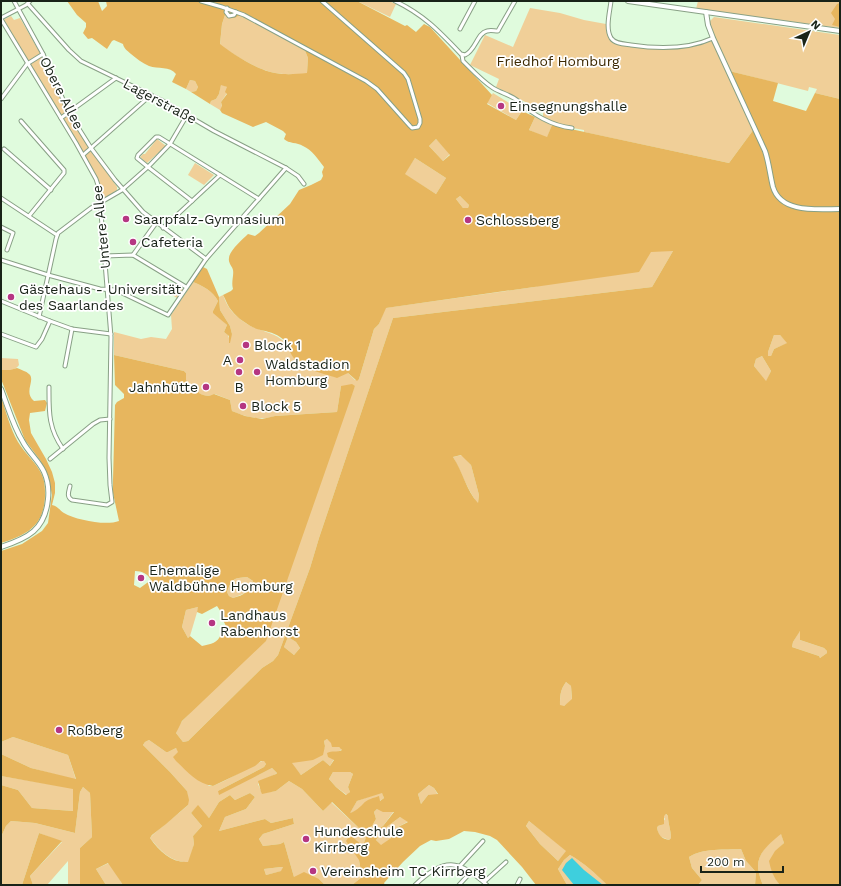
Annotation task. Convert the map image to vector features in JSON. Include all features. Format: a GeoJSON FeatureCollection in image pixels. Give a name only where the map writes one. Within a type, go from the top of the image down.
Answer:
{"type":"FeatureCollection","features":[{"type":"Feature","properties":{"kind":"main road"},"geometry":{"type":"LineString","coordinates":[[628,1],[840,30]]}},
{"type":"Feature","properties":{"kind":"main road"},"geometry":{"type":"LineString","coordinates":[[706,12],[708,25],[713,38],[765,151],[774,188],[778,196],[789,204],[802,208],[840,209]]}},
{"type":"Feature","properties":{"kind":"main road"},"geometry":{"type":"LineString","coordinates":[[1,389],[18,434],[46,476],[49,494],[43,521],[35,531],[21,540],[1,547]]}},
{"type":"Feature","properties":{"kind":"street","name":"Obere Allee"},"geometry":{"type":"LineString","coordinates":[[14,1],[43,54],[69,113],[122,190],[139,209],[156,223],[206,259]]}},
{"type":"Feature","properties":{"kind":"street"},"geometry":{"type":"LineString","coordinates":[[201,1],[236,12],[278,33],[371,84],[412,128],[418,128],[420,119],[406,76],[322,1]]}},
{"type":"Feature","properties":{"kind":"street"},"geometry":{"type":"LineString","coordinates":[[395,1],[423,17],[462,55],[463,61],[491,87],[516,100],[524,108],[542,118],[572,128]]}},
{"type":"Feature","properties":{"kind":"street"},"geometry":{"type":"LineString","coordinates":[[460,29],[475,1]]}},
{"type":"Feature","properties":{"kind":"street"},"geometry":{"type":"LineString","coordinates":[[462,55],[471,52],[484,32],[498,31],[514,1]]}},
{"type":"Feature","properties":{"kind":"street"},"geometry":{"type":"LineString","coordinates":[[612,1],[609,21],[610,35],[612,39],[619,43],[661,48],[696,44],[713,38]]}},
{"type":"Feature","properties":{"kind":"street"},"geometry":{"type":"LineString","coordinates":[[1,19],[29,2]]}},
{"type":"Feature","properties":{"kind":"street","name":"Lagerstraße"},"geometry":{"type":"LineString","coordinates":[[29,2],[62,43],[79,59],[151,95],[214,131],[286,168],[298,176],[304,184]]}},
{"type":"Feature","properties":{"kind":"street"},"geometry":{"type":"LineString","coordinates":[[227,8],[226,12],[229,16],[232,16],[236,12]]}},
{"type":"Feature","properties":{"kind":"street","name":"Untere Allee"},"geometry":{"type":"LineString","coordinates":[[1,19],[98,182],[101,202],[111,334],[109,473],[112,502],[107,505],[72,500],[68,495],[70,486]]}},
{"type":"Feature","properties":{"kind":"street"},"geometry":{"type":"LineString","coordinates":[[2,96],[27,64],[43,54]]}},
{"type":"Feature","properties":{"kind":"street"},"geometry":{"type":"LineString","coordinates":[[61,118],[116,78]]}},
{"type":"Feature","properties":{"kind":"street"},"geometry":{"type":"LineString","coordinates":[[83,155],[151,95]]}},
{"type":"Feature","properties":{"kind":"street"},"geometry":{"type":"LineString","coordinates":[[39,317],[57,235],[60,231],[101,202],[122,190],[148,167],[170,144],[187,115]]}},
{"type":"Feature","properties":{"kind":"street"},"geometry":{"type":"LineString","coordinates":[[21,121],[64,170],[63,175],[29,216]]}},
{"type":"Feature","properties":{"kind":"street"},"geometry":{"type":"LineString","coordinates":[[192,201],[138,158],[138,155],[156,137],[159,137],[259,199]]}},
{"type":"Feature","properties":{"kind":"street"},"geometry":{"type":"LineString","coordinates":[[4,149],[51,190]]}},
{"type":"Feature","properties":{"kind":"street"},"geometry":{"type":"LineString","coordinates":[[1,260],[48,276],[100,289],[116,290],[168,315],[206,259],[286,168]]}},
{"type":"Feature","properties":{"kind":"street"},"geometry":{"type":"LineString","coordinates":[[163,228],[220,175]]}},
{"type":"Feature","properties":{"kind":"street"},"geometry":{"type":"LineString","coordinates":[[1,198],[57,235]]}},
{"type":"Feature","properties":{"kind":"street"},"geometry":{"type":"LineString","coordinates":[[133,255],[156,223]]}},
{"type":"Feature","properties":{"kind":"street"},"geometry":{"type":"LineString","coordinates":[[1,227],[13,233],[7,250]]}},
{"type":"Feature","properties":{"kind":"street"},"geometry":{"type":"LineString","coordinates":[[105,256],[133,255],[186,287]]}},
{"type":"Feature","properties":{"kind":"street"},"geometry":{"type":"LineString","coordinates":[[1,301],[72,329],[111,334]]}},
{"type":"Feature","properties":{"kind":"street"},"geometry":{"type":"LineString","coordinates":[[1,334],[36,347],[42,339],[50,321]]}},
{"type":"Feature","properties":{"kind":"street"},"geometry":{"type":"LineString","coordinates":[[65,366],[72,329]]}},
{"type":"Feature","properties":{"kind":"street"},"geometry":{"type":"LineString","coordinates":[[49,387],[50,423],[55,437],[63,449]]}},
{"type":"Feature","properties":{"kind":"street"},"geometry":{"type":"LineString","coordinates":[[50,459],[96,421],[110,419]]}},
{"type":"Feature","properties":{"kind":"street"},"geometry":{"type":"LineString","coordinates":[[460,866],[483,841]]}},
{"type":"Feature","properties":{"kind":"street"},"geometry":{"type":"LineString","coordinates":[[484,882],[506,862]]}},
{"type":"Feature","properties":{"kind":"street"},"geometry":{"type":"LineString","coordinates":[[415,885],[436,868],[448,865],[460,866],[471,872],[487,885]]}},
{"type":"Feature","properties":{"kind":"street"},"geometry":{"type":"LineString","coordinates":[[459,885],[471,872]]}},
{"type":"Feature","properties":{"kind":"street"},"geometry":{"type":"LineString","coordinates":[[517,885],[520,879]]}},
{"type":"Feature","properties":{"kind":"green space"},"geometry":{"type":"Polygon","coordinates":[[[357,1],[389,1],[396,4],[390,17],[357,1]]]}},
{"type":"Feature","properties":{"kind":"green space"},"geometry":{"type":"Polygon","coordinates":[[[698,1],[840,1],[840,28],[696,9],[698,1]]]}},
{"type":"Feature","properties":{"kind":"green space","name":"Friedhof Homburg"},"geometry":{"type":"Polygon","coordinates":[[[530,8],[560,13],[584,20],[606,24],[609,38],[621,45],[660,49],[696,45],[712,41],[754,129],[729,163],[584,132],[584,130],[567,127],[543,117],[543,111],[496,87],[499,79],[470,65],[485,35],[513,47],[530,8]]]}},
{"type":"Feature","properties":{"kind":"green space"},"geometry":{"type":"Polygon","coordinates":[[[225,15],[240,15],[304,48],[308,58],[307,74],[283,74],[269,72],[246,62],[220,45],[222,24],[225,15]]]}},
{"type":"Feature","properties":{"kind":"green space"},"geometry":{"type":"Polygon","coordinates":[[[11,16],[14,20],[20,18],[43,58],[71,120],[117,187],[117,190],[105,198],[102,196],[99,182],[66,123],[3,20],[11,16]]]}},
{"type":"Feature","properties":{"kind":"green space"},"geometry":{"type":"Polygon","coordinates":[[[714,17],[840,35],[840,99],[815,93],[817,89],[809,87],[808,91],[729,71],[710,24],[710,21],[714,17]]]}},
{"type":"Feature","properties":{"kind":"green space"},"geometry":{"type":"Polygon","coordinates":[[[190,80],[195,81],[198,87],[196,91],[191,92],[186,89],[190,80]]]}},
{"type":"Feature","properties":{"kind":"green space"},"geometry":{"type":"Polygon","coordinates":[[[221,84],[227,87],[227,93],[221,102],[222,107],[220,110],[210,104],[211,101],[216,99],[219,94],[221,84]]]}},
{"type":"Feature","properties":{"kind":"green space"},"geometry":{"type":"Polygon","coordinates":[[[493,93],[522,111],[516,120],[487,103],[493,93]]]}},
{"type":"Feature","properties":{"kind":"green space"},"geometry":{"type":"Polygon","coordinates":[[[535,117],[552,125],[547,138],[529,130],[535,117]]]}},
{"type":"Feature","properties":{"kind":"green space"},"geometry":{"type":"Polygon","coordinates":[[[157,139],[166,146],[147,163],[140,157],[145,154],[157,139]]]}},
{"type":"Feature","properties":{"kind":"green space"},"geometry":{"type":"Polygon","coordinates":[[[436,139],[450,154],[443,161],[429,146],[436,139]]]}},
{"type":"Feature","properties":{"kind":"green space"},"geometry":{"type":"Polygon","coordinates":[[[415,158],[446,178],[436,194],[404,174],[415,158]]]}},
{"type":"Feature","properties":{"kind":"green space"},"geometry":{"type":"Polygon","coordinates":[[[195,163],[214,175],[204,185],[188,175],[195,163]]]}},
{"type":"Feature","properties":{"kind":"green space"},"geometry":{"type":"Polygon","coordinates":[[[460,196],[469,205],[468,208],[463,208],[456,199],[460,196]]]}},
{"type":"Feature","properties":{"kind":"green space"},"geometry":{"type":"Polygon","coordinates":[[[651,251],[673,251],[652,287],[393,318],[310,568],[278,655],[273,661],[262,668],[188,741],[183,742],[176,733],[178,728],[189,714],[355,386],[341,386],[337,412],[264,418],[248,417],[232,411],[230,400],[215,394],[206,396],[198,393],[196,385],[186,381],[186,373],[184,371],[114,355],[114,332],[141,339],[151,337],[166,339],[172,329],[171,315],[193,282],[207,289],[216,297],[218,301],[213,311],[227,325],[224,332],[229,338],[232,334],[230,326],[220,310],[219,297],[223,295],[230,309],[235,315],[246,323],[276,336],[287,344],[348,373],[355,380],[359,379],[374,329],[379,324],[385,308],[534,287],[651,251]]]}},
{"type":"Feature","properties":{"kind":"green space"},"geometry":{"type":"Polygon","coordinates":[[[175,284],[183,289],[177,298],[169,293],[175,284]]]}},
{"type":"Feature","properties":{"kind":"green space"},"geometry":{"type":"Polygon","coordinates":[[[774,335],[780,335],[788,343],[774,349],[771,356],[768,356],[768,352],[774,335]]]}},
{"type":"Feature","properties":{"kind":"green space"},"geometry":{"type":"Polygon","coordinates":[[[762,356],[771,371],[766,382],[754,366],[756,359],[762,356]]]}},
{"type":"Feature","properties":{"kind":"green space"},"geometry":{"type":"Polygon","coordinates":[[[1,358],[18,359],[19,365],[13,369],[1,370],[1,358]]]}},
{"type":"Feature","properties":{"kind":"green space"},"geometry":{"type":"Polygon","coordinates":[[[462,455],[471,465],[479,495],[478,504],[453,457],[462,455]]]}},
{"type":"Feature","properties":{"kind":"green space"},"geometry":{"type":"Polygon","coordinates":[[[247,577],[253,581],[250,591],[233,598],[229,596],[227,592],[230,584],[236,579],[247,577]]]}},
{"type":"Feature","properties":{"kind":"green space"},"geometry":{"type":"Polygon","coordinates":[[[198,607],[190,636],[188,638],[182,627],[186,610],[198,607]]]}},
{"type":"Feature","properties":{"kind":"green space"},"geometry":{"type":"Polygon","coordinates":[[[800,631],[800,640],[824,648],[827,653],[820,658],[819,656],[792,647],[793,642],[800,631]]]}},
{"type":"Feature","properties":{"kind":"green space"},"geometry":{"type":"Polygon","coordinates":[[[785,633],[789,633],[791,635],[787,637],[779,648],[778,647],[785,633]]]}},
{"type":"Feature","properties":{"kind":"green space"},"geometry":{"type":"Polygon","coordinates":[[[288,637],[296,642],[300,648],[294,655],[284,647],[288,637]]]}},
{"type":"Feature","properties":{"kind":"green space"},"geometry":{"type":"Polygon","coordinates":[[[566,682],[571,686],[572,700],[564,706],[560,706],[561,693],[566,682]]]}},
{"type":"Feature","properties":{"kind":"green space"},"geometry":{"type":"Polygon","coordinates":[[[13,737],[68,755],[76,780],[31,768],[1,754],[1,742],[13,737]]]}},
{"type":"Feature","properties":{"kind":"green space"},"geometry":{"type":"Polygon","coordinates":[[[327,739],[342,749],[338,752],[330,766],[323,760],[301,775],[291,763],[323,751],[325,746],[324,741],[327,739]]]}},
{"type":"Feature","properties":{"kind":"green space"},"geometry":{"type":"Polygon","coordinates":[[[149,740],[166,752],[176,748],[209,786],[213,786],[224,781],[264,760],[266,764],[264,767],[218,791],[272,768],[277,773],[258,784],[262,793],[276,791],[289,781],[302,789],[323,811],[331,802],[362,831],[372,826],[376,819],[374,812],[377,809],[394,811],[383,826],[366,837],[359,860],[362,877],[352,885],[325,885],[319,879],[294,877],[284,842],[280,844],[263,846],[259,839],[263,834],[294,824],[293,818],[271,823],[265,819],[219,831],[225,817],[246,809],[255,797],[250,793],[235,800],[230,795],[219,802],[209,818],[198,806],[191,813],[202,826],[193,836],[194,844],[189,862],[183,862],[162,852],[150,838],[188,805],[187,791],[143,745],[149,740]]]}},
{"type":"Feature","properties":{"kind":"green space"},"geometry":{"type":"Polygon","coordinates":[[[333,772],[350,772],[353,774],[348,787],[350,792],[347,795],[336,787],[329,779],[333,772]]]}},
{"type":"Feature","properties":{"kind":"green space"},"geometry":{"type":"Polygon","coordinates":[[[1,776],[73,788],[73,811],[32,808],[18,790],[1,785],[1,776]]]}},
{"type":"Feature","properties":{"kind":"green space"},"geometry":{"type":"Polygon","coordinates":[[[429,785],[434,788],[438,795],[428,795],[421,804],[418,794],[429,785]]]}},
{"type":"Feature","properties":{"kind":"green space"},"geometry":{"type":"Polygon","coordinates":[[[83,787],[90,793],[92,837],[80,848],[80,885],[68,885],[68,861],[47,885],[33,885],[30,876],[62,842],[39,833],[22,885],[1,885],[1,837],[6,826],[11,821],[35,823],[75,833],[80,792],[83,787]]]}},
{"type":"Feature","properties":{"kind":"green space"},"geometry":{"type":"Polygon","coordinates":[[[382,792],[384,798],[372,805],[349,814],[357,801],[382,792]]]}},
{"type":"Feature","properties":{"kind":"green space"},"geometry":{"type":"Polygon","coordinates":[[[665,814],[668,816],[671,832],[671,838],[669,840],[659,836],[657,828],[665,819],[663,816],[665,814]]]}},
{"type":"Feature","properties":{"kind":"green space"},"geometry":{"type":"Polygon","coordinates":[[[400,817],[409,821],[396,828],[391,838],[381,846],[376,840],[384,829],[400,817]]]}},
{"type":"Feature","properties":{"kind":"green space"},"geometry":{"type":"Polygon","coordinates":[[[529,821],[567,851],[558,861],[540,844],[526,826],[529,821]]]}},
{"type":"Feature","properties":{"kind":"green space"},"geometry":{"type":"Polygon","coordinates":[[[781,833],[784,843],[773,858],[772,863],[773,874],[780,885],[763,885],[758,867],[761,855],[767,845],[781,833]]]}},
{"type":"Feature","properties":{"kind":"green space"},"geometry":{"type":"Polygon","coordinates":[[[741,849],[746,861],[756,872],[755,885],[698,885],[702,880],[692,868],[689,857],[707,851],[741,849]]]}},
{"type":"Feature","properties":{"kind":"green space"},"geometry":{"type":"Polygon","coordinates":[[[570,855],[589,868],[607,885],[567,885],[558,869],[564,860],[570,855]]]}},
{"type":"Feature","properties":{"kind":"green space"},"geometry":{"type":"Polygon","coordinates":[[[109,863],[123,885],[106,885],[96,869],[109,863]]]}},
{"type":"Feature","properties":{"kind":"green space"},"geometry":{"type":"Polygon","coordinates":[[[283,867],[282,871],[266,875],[264,869],[283,867]]]}},
{"type":"Feature","properties":{"kind":"shaded area"},"geometry":{"type":"Polygon","coordinates":[[[67,1],[98,1],[102,11],[107,6],[106,1],[357,1],[405,26],[407,25],[416,32],[424,24],[430,27],[492,95],[487,104],[516,120],[522,111],[535,117],[529,130],[547,137],[552,125],[729,163],[754,129],[729,71],[778,83],[773,101],[806,111],[815,93],[840,99],[840,885],[780,885],[773,873],[769,861],[775,851],[784,843],[781,834],[764,850],[761,855],[758,867],[763,885],[755,885],[756,872],[746,861],[741,849],[707,851],[689,857],[692,868],[702,880],[698,885],[607,885],[589,868],[570,855],[564,860],[558,869],[567,885],[536,885],[522,867],[497,840],[490,836],[464,831],[449,839],[436,841],[431,840],[420,846],[384,883],[385,885],[352,885],[362,877],[359,860],[346,841],[350,835],[363,846],[366,837],[383,826],[394,812],[383,812],[377,809],[374,812],[376,819],[372,826],[362,831],[332,802],[323,811],[302,789],[289,781],[276,791],[262,794],[258,781],[276,774],[277,773],[272,768],[219,795],[218,791],[264,767],[266,764],[264,761],[261,761],[255,766],[213,786],[207,785],[197,780],[176,761],[173,757],[178,752],[176,748],[166,752],[149,740],[143,745],[187,791],[189,800],[188,805],[150,838],[162,852],[177,861],[188,862],[194,844],[193,836],[202,826],[191,813],[198,805],[209,818],[219,802],[230,795],[235,800],[250,793],[255,797],[246,809],[225,817],[219,831],[265,819],[271,823],[293,818],[294,824],[263,834],[259,839],[263,846],[280,844],[284,842],[294,877],[304,872],[319,879],[325,885],[123,885],[108,863],[96,869],[106,885],[80,885],[80,848],[92,837],[90,793],[83,787],[80,792],[75,833],[35,823],[11,821],[6,826],[1,837],[1,785],[18,790],[32,808],[73,811],[73,789],[1,776],[1,754],[31,768],[76,779],[68,755],[13,737],[1,742],[1,551],[22,544],[42,531],[48,523],[52,495],[48,475],[40,460],[25,440],[1,379],[1,370],[17,368],[28,373],[31,377],[29,390],[31,398],[34,401],[45,400],[47,403],[45,411],[30,413],[29,420],[31,433],[46,459],[55,483],[55,493],[52,505],[56,506],[69,516],[99,523],[119,521],[113,493],[115,405],[124,398],[124,394],[115,385],[114,355],[184,371],[186,373],[186,380],[188,383],[196,385],[199,393],[206,396],[214,394],[230,400],[232,411],[245,416],[262,419],[275,416],[337,412],[341,386],[352,384],[355,386],[266,641],[182,721],[176,733],[183,742],[188,741],[262,668],[273,661],[278,655],[310,568],[393,318],[652,287],[673,251],[651,252],[639,272],[386,308],[379,324],[374,329],[359,379],[357,381],[348,373],[337,378],[307,368],[293,357],[285,341],[280,337],[254,328],[234,314],[223,295],[233,289],[233,270],[229,260],[234,249],[248,234],[255,236],[259,233],[290,204],[299,190],[321,180],[324,167],[309,150],[301,145],[286,141],[284,139],[286,134],[283,131],[266,122],[253,127],[222,113],[220,110],[222,106],[221,102],[227,94],[225,92],[227,87],[221,85],[219,94],[216,99],[211,101],[210,104],[191,92],[196,91],[198,87],[195,81],[190,80],[186,89],[172,82],[176,74],[173,71],[144,64],[127,50],[123,44],[114,40],[107,49],[92,38],[88,39],[83,33],[86,23],[77,15],[67,1]],[[225,15],[222,24],[220,44],[246,62],[269,72],[279,74],[307,73],[308,58],[304,48],[240,15],[234,18],[225,15]],[[436,139],[429,146],[443,161],[450,155],[436,139]],[[415,158],[405,174],[436,194],[446,178],[415,158]],[[460,196],[456,199],[463,208],[468,208],[469,205],[460,196]],[[774,335],[768,356],[771,356],[774,349],[787,343],[780,335],[774,335]],[[762,356],[756,359],[754,366],[766,381],[771,371],[762,356]],[[461,455],[453,457],[470,492],[478,503],[479,495],[471,465],[461,455]],[[135,571],[134,585],[140,588],[151,580],[144,573],[135,571]],[[247,577],[234,580],[230,584],[227,592],[229,596],[233,598],[246,592],[250,588],[253,581],[247,577]],[[217,606],[202,614],[197,612],[198,607],[186,610],[182,627],[188,638],[190,636],[202,646],[211,644],[220,637],[222,630],[226,626],[223,620],[225,618],[217,606]],[[800,631],[793,642],[792,647],[819,656],[820,658],[827,653],[827,651],[824,648],[800,640],[800,631]],[[288,637],[284,647],[294,655],[300,648],[296,642],[288,637]],[[566,682],[561,693],[560,705],[564,706],[572,699],[571,686],[566,682]],[[327,739],[324,741],[325,746],[323,755],[313,760],[292,763],[301,775],[323,760],[330,766],[334,760],[328,757],[327,753],[342,750],[339,747],[332,747],[331,743],[327,739]],[[333,772],[329,779],[346,795],[350,792],[348,787],[353,774],[350,772],[333,772]],[[429,785],[418,794],[421,804],[428,795],[438,794],[434,788],[429,785]],[[382,793],[357,801],[350,813],[365,802],[379,796],[380,801],[384,798],[382,793]],[[666,814],[664,816],[664,824],[658,826],[657,828],[662,837],[669,840],[671,838],[668,816],[666,814]],[[400,817],[384,829],[376,840],[381,845],[391,838],[396,828],[408,822],[400,817]],[[529,821],[526,826],[540,844],[558,861],[566,851],[529,821]],[[283,867],[264,869],[266,875],[281,871],[283,867]]]}},
{"type":"Feature","properties":{"kind":"shaded area"},"geometry":{"type":"Polygon","coordinates":[[[840,3],[840,27],[832,25],[835,19],[831,13],[837,4],[840,3]]]}},
{"type":"Feature","properties":{"kind":"shaded area"},"geometry":{"type":"Polygon","coordinates":[[[203,267],[207,269],[219,297],[220,310],[230,326],[232,334],[230,343],[229,336],[224,332],[227,325],[213,313],[218,301],[216,297],[207,289],[193,282],[203,267]]]}},
{"type":"Feature","properties":{"kind":"shaded area"},"geometry":{"type":"Polygon","coordinates":[[[1,396],[15,437],[42,475],[45,496],[41,515],[32,528],[26,533],[1,543],[1,396]]]}},
{"type":"Feature","properties":{"kind":"shaded area"},"geometry":{"type":"Polygon","coordinates":[[[39,833],[62,841],[30,876],[33,885],[22,885],[39,833]]]}},
{"type":"Feature","properties":{"kind":"water"},"geometry":{"type":"Polygon","coordinates":[[[572,858],[603,885],[574,885],[562,870],[566,863],[572,858]]]}},
{"type":"Feature","properties":{"kind":"place","name":"Einsegnungshalle"},"geometry":{"type":"Point","coordinates":[501,106]}},
{"type":"Feature","properties":{"kind":"place","name":"Saarpfalz-Gymnasium"},"geometry":{"type":"Point","coordinates":[126,219]}},
{"type":"Feature","properties":{"kind":"place","name":"Schlossberg"},"geometry":{"type":"Point","coordinates":[468,220]}},
{"type":"Feature","properties":{"kind":"place","name":"Cafeteria"},"geometry":{"type":"Point","coordinates":[133,242]}},
{"type":"Feature","properties":{"kind":"place","name":"Gästehaus - Universität des Saarlandes"},"geometry":{"type":"Point","coordinates":[11,297]}},
{"type":"Feature","properties":{"kind":"place","name":"Block 1"},"geometry":{"type":"Point","coordinates":[246,345]}},
{"type":"Feature","properties":{"kind":"place","name":"A"},"geometry":{"type":"Point","coordinates":[240,360]}},
{"type":"Feature","properties":{"kind":"place","name":"B"},"geometry":{"type":"Point","coordinates":[239,372]}},
{"type":"Feature","properties":{"kind":"place","name":"Waldstadion Homburg"},"geometry":{"type":"Point","coordinates":[257,372]}},
{"type":"Feature","properties":{"kind":"place","name":"Jahnhütte"},"geometry":{"type":"Point","coordinates":[206,387]}},
{"type":"Feature","properties":{"kind":"place","name":"Block 5"},"geometry":{"type":"Point","coordinates":[243,406]}},
{"type":"Feature","properties":{"kind":"place","name":"Ehemalige Waldbühne Homburg"},"geometry":{"type":"Point","coordinates":[141,578]}},
{"type":"Feature","properties":{"kind":"place","name":"Landhaus Rabenhorst"},"geometry":{"type":"Point","coordinates":[212,623]}},
{"type":"Feature","properties":{"kind":"place","name":"Roßberg"},"geometry":{"type":"Point","coordinates":[59,730]}},
{"type":"Feature","properties":{"kind":"place","name":"Hundeschule Kirrberg"},"geometry":{"type":"Point","coordinates":[306,839]}},
{"type":"Feature","properties":{"kind":"place","name":"Vereinsheim TC Kirrberg"},"geometry":{"type":"Point","coordinates":[313,871]}}]}
